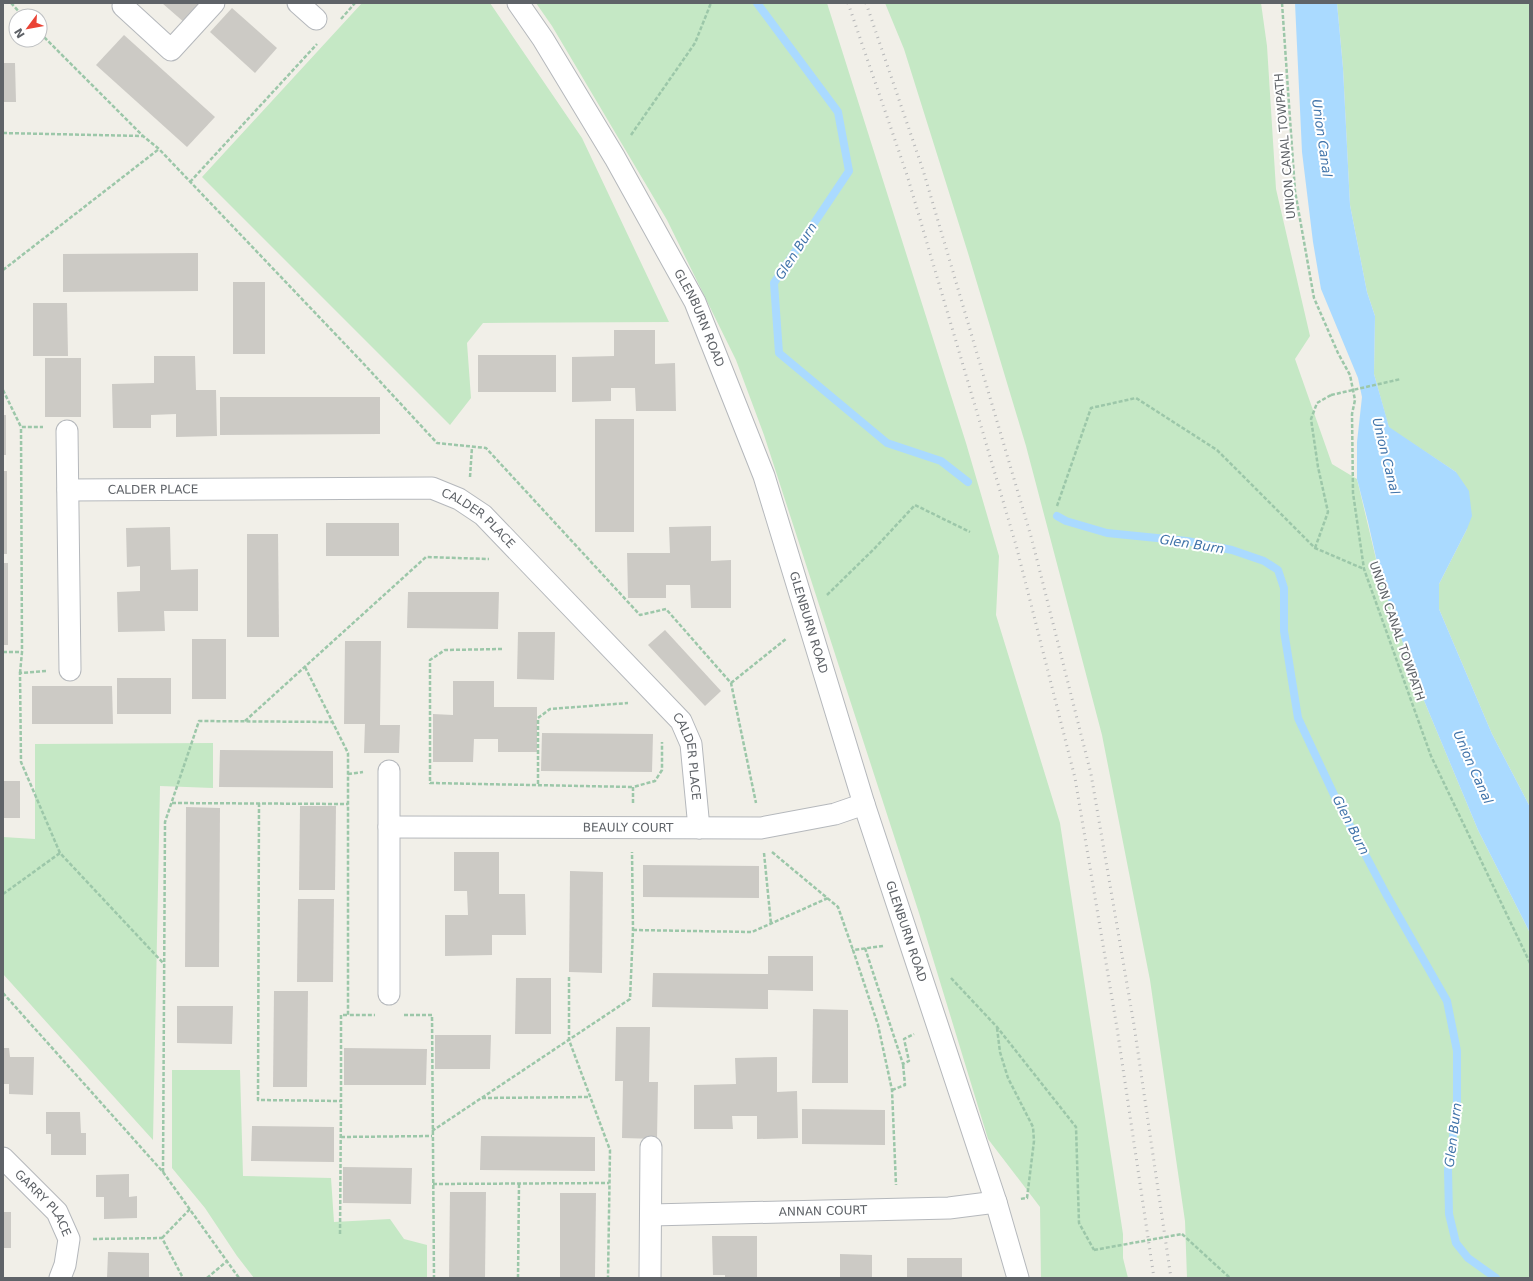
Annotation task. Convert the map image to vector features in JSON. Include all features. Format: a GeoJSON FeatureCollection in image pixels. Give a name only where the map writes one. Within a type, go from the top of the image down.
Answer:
{"type":"FeatureCollection","features":[{"type":"Feature","properties":{"kind":"street"},"geometry":{"type":"LineString","coordinates":[[123,6],[171,50],[214,3]]}},
{"type":"Feature","properties":{"kind":"street"},"geometry":{"type":"LineString","coordinates":[[298,3],[316,19]]}},
{"type":"Feature","properties":{"kind":"street","name":"GLENBURN ROAD"},"geometry":{"type":"LineString","coordinates":[[518,3],[543,39],[614,158],[695,302],[764,476],[864,804],[996,1202],[1018,1278]]}},
{"type":"Feature","properties":{"kind":"street"},"geometry":{"type":"LineString","coordinates":[[67,431],[70,670]]}},
{"type":"Feature","properties":{"kind":"street","name":"CALDER PLACE"},"geometry":{"type":"LineString","coordinates":[[68,490],[432,488],[459,499],[483,515],[681,721],[691,744],[698,828]]}},
{"type":"Feature","properties":{"kind":"street"},"geometry":{"type":"LineString","coordinates":[[389,771],[389,994]]}},
{"type":"Feature","properties":{"kind":"street","name":"BEAULY COURT"},"geometry":{"type":"LineString","coordinates":[[389,827],[698,828],[762,837],[864,804]]}},
{"type":"Feature","properties":{"kind":"street"},"geometry":{"type":"LineString","coordinates":[[650,1278],[651,1147]]}},
{"type":"Feature","properties":{"kind":"street","name":"GARRY PLACE"},"geometry":{"type":"LineString","coordinates":[[3,1158],[57,1212],[69,1239],[65,1265],[60,1278]]}},
{"type":"Feature","properties":{"kind":"street","name":"ANNAN COURT"},"geometry":{"type":"LineString","coordinates":[[651,1215],[949,1208],[996,1202]]}},
{"type":"Feature","properties":{"kind":"path"},"geometry":{"type":"LineString","coordinates":[[339,20],[355,3]]}},
{"type":"Feature","properties":{"kind":"path"},"geometry":{"type":"LineString","coordinates":[[614,158],[695,43],[711,3]]}},
{"type":"Feature","properties":{"kind":"path","name":"UNION CANAL TOWPATH"},"geometry":{"type":"LineString","coordinates":[[1282,3],[1296,191],[1314,298],[1338,353],[1350,375],[1355,400],[1352,414],[1353,493],[1364,569],[1431,756],[1530,963]]}},
{"type":"Feature","properties":{"kind":"path"},"geometry":{"type":"LineString","coordinates":[[48,41],[143,136],[159,149],[437,443],[486,448],[640,615],[666,609],[731,684],[762,837],[771,924]]}},
{"type":"Feature","properties":{"kind":"path"},"geometry":{"type":"LineString","coordinates":[[190,182],[318,43]]}},
{"type":"Feature","properties":{"kind":"path"},"geometry":{"type":"LineString","coordinates":[[3,133],[143,136]]}},
{"type":"Feature","properties":{"kind":"path"},"geometry":{"type":"LineString","coordinates":[[3,270],[159,149]]}},
{"type":"Feature","properties":{"kind":"path"},"geometry":{"type":"LineString","coordinates":[[1315,548],[1328,512],[1318,468],[1311,419],[1318,403],[1331,395],[1402,379]]}},
{"type":"Feature","properties":{"kind":"path"},"geometry":{"type":"LineString","coordinates":[[3,390],[21,427],[21,762],[60,853],[164,965]]}},
{"type":"Feature","properties":{"kind":"path"},"geometry":{"type":"LineString","coordinates":[[1057,506],[1091,408],[1136,398],[1217,450],[1315,548],[1364,569]]}},
{"type":"Feature","properties":{"kind":"path"},"geometry":{"type":"LineString","coordinates":[[21,427],[67,427],[67,431]]}},
{"type":"Feature","properties":{"kind":"path"},"geometry":{"type":"LineString","coordinates":[[470,479],[472,447]]}},
{"type":"Feature","properties":{"kind":"path"},"geometry":{"type":"LineString","coordinates":[[731,684],[787,638],[806,616],[875,548],[915,505],[970,532]]}},
{"type":"Feature","properties":{"kind":"path"},"geometry":{"type":"LineString","coordinates":[[245,721],[426,557],[526,560]]}},
{"type":"Feature","properties":{"kind":"path"},"geometry":{"type":"LineString","coordinates":[[502,649],[445,650],[430,660],[430,783],[634,787],[654,781],[662,770],[662,739]]}},
{"type":"Feature","properties":{"kind":"path"},"geometry":{"type":"LineString","coordinates":[[3,652],[22,652]]}},
{"type":"Feature","properties":{"kind":"path"},"geometry":{"type":"LineString","coordinates":[[20,672],[70,670]]}},
{"type":"Feature","properties":{"kind":"path"},"geometry":{"type":"LineString","coordinates":[[538,784],[538,718],[550,709],[662,701]]}},
{"type":"Feature","properties":{"kind":"path"},"geometry":{"type":"LineString","coordinates":[[163,1172],[165,822],[199,721],[332,722]]}},
{"type":"Feature","properties":{"kind":"path"},"geometry":{"type":"LineString","coordinates":[[432,1131],[630,999],[633,930],[632,828],[634,787]]}},
{"type":"Feature","properties":{"kind":"path"},"geometry":{"type":"LineString","coordinates":[[172,803],[348,804]]}},
{"type":"Feature","properties":{"kind":"path"},"geometry":{"type":"LineString","coordinates":[[259,804],[258,1100],[341,1101]]}},
{"type":"Feature","properties":{"kind":"path"},"geometry":{"type":"LineString","coordinates":[[762,837],[838,907],[878,1025],[892,1090],[896,1209]]}},
{"type":"Feature","properties":{"kind":"path"},"geometry":{"type":"LineString","coordinates":[[3,894],[60,853]]}},
{"type":"Feature","properties":{"kind":"path"},"geometry":{"type":"LineString","coordinates":[[633,930],[752,932],[828,898]]}},
{"type":"Feature","properties":{"kind":"path"},"geometry":{"type":"LineString","coordinates":[[853,950],[884,946]]}},
{"type":"Feature","properties":{"kind":"path"},"geometry":{"type":"LineString","coordinates":[[865,948],[903,1064],[905,1085],[892,1090]]}},
{"type":"Feature","properties":{"kind":"path"},"geometry":{"type":"LineString","coordinates":[[569,977],[568,1040],[610,1150],[608,1278]]}},
{"type":"Feature","properties":{"kind":"path"},"geometry":{"type":"LineString","coordinates":[[951,978],[996,1027],[1076,1127],[1079,1222],[1094,1250],[1182,1234],[1230,1278]]}},
{"type":"Feature","properties":{"kind":"path"},"geometry":{"type":"LineString","coordinates":[[3,993],[163,1172],[226,1262],[239,1278]]}},
{"type":"Feature","properties":{"kind":"path"},"geometry":{"type":"LineString","coordinates":[[340,1234],[341,1015],[348,1015]]}},
{"type":"Feature","properties":{"kind":"path"},"geometry":{"type":"LineString","coordinates":[[996,1027],[1000,1052],[1008,1078],[1034,1127],[1034,1142],[1027,1198],[996,1202]]}},
{"type":"Feature","properties":{"kind":"path"},"geometry":{"type":"LineString","coordinates":[[903,1064],[909,1062],[904,1039],[915,1034]]}},
{"type":"Feature","properties":{"kind":"path"},"geometry":{"type":"LineString","coordinates":[[481,1098],[590,1097]]}},
{"type":"Feature","properties":{"kind":"path"},"geometry":{"type":"LineString","coordinates":[[340,1137],[432,1136]]}},
{"type":"Feature","properties":{"kind":"path"},"geometry":{"type":"LineString","coordinates":[[433,1184],[609,1183]]}},
{"type":"Feature","properties":{"kind":"path"},"geometry":{"type":"LineString","coordinates":[[518,1278],[519,1184]]}},
{"type":"Feature","properties":{"kind":"path"},"geometry":{"type":"LineString","coordinates":[[69,1239],[162,1238],[190,1209]]}},
{"type":"Feature","properties":{"kind":"path"},"geometry":{"type":"LineString","coordinates":[[162,1238],[184,1278]]}},
{"type":"Feature","properties":{"kind":"path"},"geometry":{"type":"LineString","coordinates":[[208,1278],[226,1262]]}},
{"type":"Feature","properties":{"kind":"green space"},"geometry":{"type":"Polygon","coordinates":[[[362,3],[490,3],[582,138],[669,322],[483,323],[467,343],[471,398],[450,425],[202,177],[362,3]]]}},
{"type":"Feature","properties":{"kind":"green space"},"geometry":{"type":"Polygon","coordinates":[[[536,3],[827,3],[966,443],[999,556],[996,615],[1060,823],[1123,1234],[1123,1258],[1128,1278],[1041,1278],[1040,1207],[988,1139],[919,913],[764,435],[736,360],[667,220],[552,26],[536,3]]]}},
{"type":"Feature","properties":{"kind":"green space"},"geometry":{"type":"Polygon","coordinates":[[[885,3],[1261,3],[1267,46],[1276,189],[1310,336],[1295,359],[1332,464],[1357,479],[1381,580],[1418,686],[1478,830],[1530,933],[1530,1278],[1187,1278],[1185,1221],[1150,980],[1102,735],[1026,446],[968,253],[904,49],[885,3]]]}},
{"type":"Feature","properties":{"kind":"green space"},"geometry":{"type":"Polygon","coordinates":[[[1337,3],[1530,3],[1530,807],[1492,734],[1439,609],[1439,584],[1467,529],[1456,472],[1389,428],[1374,374],[1375,316],[1367,292],[1350,205],[1343,68],[1337,3]]]}},
{"type":"Feature","properties":{"kind":"green space"},"geometry":{"type":"Polygon","coordinates":[[[213,743],[213,788],[160,786],[153,1140],[3,974],[3,837],[35,839],[35,744],[213,743]]]}},
{"type":"Feature","properties":{"kind":"green space"},"geometry":{"type":"Polygon","coordinates":[[[172,1070],[240,1070],[243,1176],[331,1178],[334,1222],[390,1219],[404,1239],[427,1245],[427,1278],[254,1278],[237,1256],[205,1208],[172,1168],[172,1070]]]}},
{"type":"Feature","properties":{"kind":"water","name":"Union Canal"},"geometry":{"type":"Polygon","coordinates":[[[1295,3],[1337,3],[1343,68],[1350,205],[1367,292],[1375,316],[1374,374],[1389,427],[1456,472],[1469,491],[1472,516],[1439,584],[1439,609],[1492,734],[1530,807],[1530,933],[1478,830],[1418,686],[1381,580],[1357,479],[1357,442],[1362,397],[1358,378],[1321,289],[1313,242],[1302,152],[1295,3]]]}},
{"type":"Feature","properties":{"kind":"building"},"geometry":{"type":"Polygon","coordinates":[[[162,3],[203,3],[185,23],[162,3]]]}},
{"type":"Feature","properties":{"kind":"building"},"geometry":{"type":"Polygon","coordinates":[[[232,8],[277,48],[255,73],[210,32],[232,8]]]}},
{"type":"Feature","properties":{"kind":"building"},"geometry":{"type":"Polygon","coordinates":[[[124,35],[215,117],[187,147],[96,65],[124,35]]]}},
{"type":"Feature","properties":{"kind":"building"},"geometry":{"type":"Polygon","coordinates":[[[3,63],[15,63],[16,102],[3,102],[3,63]]]}},
{"type":"Feature","properties":{"kind":"building"},"geometry":{"type":"Polygon","coordinates":[[[198,253],[198,291],[63,292],[63,254],[198,253]]]}},
{"type":"Feature","properties":{"kind":"building"},"geometry":{"type":"Polygon","coordinates":[[[233,282],[265,282],[265,354],[233,354],[233,282]]]}},
{"type":"Feature","properties":{"kind":"building"},"geometry":{"type":"Polygon","coordinates":[[[33,303],[67,303],[68,356],[33,356],[33,303]]]}},
{"type":"Feature","properties":{"kind":"building"},"geometry":{"type":"Polygon","coordinates":[[[614,330],[655,330],[655,364],[675,363],[676,411],[636,411],[635,388],[611,388],[611,401],[572,402],[572,357],[614,356],[614,330]]]}},
{"type":"Feature","properties":{"kind":"building"},"geometry":{"type":"Polygon","coordinates":[[[478,355],[556,355],[556,392],[478,392],[478,355]]]}},
{"type":"Feature","properties":{"kind":"building"},"geometry":{"type":"Polygon","coordinates":[[[154,356],[195,356],[196,390],[216,390],[217,436],[176,437],[176,414],[151,415],[151,428],[113,428],[112,384],[154,383],[154,356]]]}},
{"type":"Feature","properties":{"kind":"building"},"geometry":{"type":"Polygon","coordinates":[[[45,358],[81,358],[81,417],[45,417],[45,358]]]}},
{"type":"Feature","properties":{"kind":"building"},"geometry":{"type":"Polygon","coordinates":[[[220,397],[380,397],[380,434],[220,435],[220,397]]]}},
{"type":"Feature","properties":{"kind":"building"},"geometry":{"type":"Polygon","coordinates":[[[3,415],[6,415],[6,455],[3,455],[3,415]]]}},
{"type":"Feature","properties":{"kind":"building"},"geometry":{"type":"Polygon","coordinates":[[[595,419],[634,419],[634,532],[595,532],[595,419]]]}},
{"type":"Feature","properties":{"kind":"building"},"geometry":{"type":"Polygon","coordinates":[[[3,471],[7,471],[7,554],[3,554],[3,471]]]}},
{"type":"Feature","properties":{"kind":"building"},"geometry":{"type":"Polygon","coordinates":[[[326,523],[399,523],[399,556],[326,556],[326,523]]]}},
{"type":"Feature","properties":{"kind":"building"},"geometry":{"type":"Polygon","coordinates":[[[711,526],[711,561],[731,560],[731,608],[691,608],[690,585],[666,585],[666,598],[628,598],[627,553],[670,553],[669,527],[711,526]]]}},
{"type":"Feature","properties":{"kind":"building"},"geometry":{"type":"Polygon","coordinates":[[[170,527],[171,570],[198,569],[198,611],[164,611],[165,631],[118,632],[117,592],[140,591],[140,566],[127,567],[126,528],[170,527]]]}},
{"type":"Feature","properties":{"kind":"building"},"geometry":{"type":"Polygon","coordinates":[[[247,534],[278,534],[279,637],[247,637],[247,534]]]}},
{"type":"Feature","properties":{"kind":"building"},"geometry":{"type":"Polygon","coordinates":[[[3,563],[8,563],[8,645],[3,645],[3,563]]]}},
{"type":"Feature","properties":{"kind":"building"},"geometry":{"type":"Polygon","coordinates":[[[408,592],[499,592],[498,629],[407,628],[408,592]]]}},
{"type":"Feature","properties":{"kind":"building"},"geometry":{"type":"Polygon","coordinates":[[[665,630],[721,691],[705,706],[648,645],[665,630]]]}},
{"type":"Feature","properties":{"kind":"building"},"geometry":{"type":"Polygon","coordinates":[[[518,632],[555,632],[554,680],[517,679],[518,632]]]}},
{"type":"Feature","properties":{"kind":"building"},"geometry":{"type":"Polygon","coordinates":[[[192,639],[226,639],[226,699],[192,699],[192,639]]]}},
{"type":"Feature","properties":{"kind":"building"},"geometry":{"type":"Polygon","coordinates":[[[345,641],[381,641],[380,725],[400,725],[399,753],[364,753],[365,724],[344,724],[345,641]]]}},
{"type":"Feature","properties":{"kind":"building"},"geometry":{"type":"Polygon","coordinates":[[[117,678],[171,678],[171,714],[117,714],[117,678]]]}},
{"type":"Feature","properties":{"kind":"building"},"geometry":{"type":"Polygon","coordinates":[[[453,681],[494,681],[494,707],[537,707],[537,752],[498,752],[498,739],[474,739],[473,762],[433,762],[433,714],[453,715],[453,681]]]}},
{"type":"Feature","properties":{"kind":"building"},"geometry":{"type":"Polygon","coordinates":[[[32,686],[112,686],[113,724],[32,724],[32,686]]]}},
{"type":"Feature","properties":{"kind":"building"},"geometry":{"type":"Polygon","coordinates":[[[542,733],[653,734],[652,772],[541,771],[542,733]]]}},
{"type":"Feature","properties":{"kind":"building"},"geometry":{"type":"Polygon","coordinates":[[[220,750],[333,751],[333,788],[219,787],[220,750]]]}},
{"type":"Feature","properties":{"kind":"building"},"geometry":{"type":"Polygon","coordinates":[[[3,781],[20,781],[20,818],[3,818],[3,781]]]}},
{"type":"Feature","properties":{"kind":"building"},"geometry":{"type":"Polygon","coordinates":[[[300,806],[336,806],[335,890],[299,890],[300,806]]]}},
{"type":"Feature","properties":{"kind":"building"},"geometry":{"type":"Polygon","coordinates":[[[186,807],[220,808],[219,967],[185,967],[186,807]]]}},
{"type":"Feature","properties":{"kind":"building"},"geometry":{"type":"Polygon","coordinates":[[[454,852],[499,852],[499,894],[525,894],[526,935],[492,935],[492,955],[445,956],[445,915],[468,915],[467,891],[454,891],[454,852]]]}},
{"type":"Feature","properties":{"kind":"building"},"geometry":{"type":"Polygon","coordinates":[[[643,865],[759,866],[759,898],[643,897],[643,865]]]}},
{"type":"Feature","properties":{"kind":"building"},"geometry":{"type":"Polygon","coordinates":[[[570,871],[603,872],[602,973],[569,972],[570,871]]]}},
{"type":"Feature","properties":{"kind":"building"},"geometry":{"type":"Polygon","coordinates":[[[298,899],[334,899],[333,982],[297,982],[298,899]]]}},
{"type":"Feature","properties":{"kind":"building"},"geometry":{"type":"Polygon","coordinates":[[[768,956],[813,956],[813,991],[768,990],[768,1009],[652,1007],[653,973],[768,974],[768,956]]]}},
{"type":"Feature","properties":{"kind":"building"},"geometry":{"type":"Polygon","coordinates":[[[516,978],[551,978],[551,1034],[515,1034],[516,978]]]}},
{"type":"Feature","properties":{"kind":"building"},"geometry":{"type":"Polygon","coordinates":[[[274,991],[308,991],[307,1087],[273,1087],[274,991]]]}},
{"type":"Feature","properties":{"kind":"building"},"geometry":{"type":"Polygon","coordinates":[[[177,1006],[233,1006],[232,1044],[177,1043],[177,1006]]]}},
{"type":"Feature","properties":{"kind":"building"},"geometry":{"type":"Polygon","coordinates":[[[813,1009],[848,1010],[848,1083],[812,1083],[813,1009]]]}},
{"type":"Feature","properties":{"kind":"building"},"geometry":{"type":"Polygon","coordinates":[[[616,1027],[650,1027],[649,1082],[658,1082],[657,1139],[622,1138],[623,1081],[615,1081],[616,1027]]]}},
{"type":"Feature","properties":{"kind":"building"},"geometry":{"type":"Polygon","coordinates":[[[435,1035],[491,1035],[490,1069],[435,1069],[435,1035]]]}},
{"type":"Feature","properties":{"kind":"building"},"geometry":{"type":"Polygon","coordinates":[[[3,1048],[9,1048],[10,1057],[34,1057],[33,1095],[9,1094],[9,1084],[3,1084],[3,1048]]]}},
{"type":"Feature","properties":{"kind":"building"},"geometry":{"type":"Polygon","coordinates":[[[344,1048],[427,1049],[426,1085],[344,1085],[344,1048]]]}},
{"type":"Feature","properties":{"kind":"building"},"geometry":{"type":"Polygon","coordinates":[[[777,1057],[777,1092],[797,1091],[798,1138],[757,1139],[757,1116],[732,1116],[733,1129],[694,1129],[694,1085],[736,1084],[735,1058],[777,1057]]]}},
{"type":"Feature","properties":{"kind":"building"},"geometry":{"type":"Polygon","coordinates":[[[802,1109],[885,1110],[885,1145],[802,1144],[802,1109]]]}},
{"type":"Feature","properties":{"kind":"building"},"geometry":{"type":"Polygon","coordinates":[[[46,1112],[80,1112],[81,1133],[86,1133],[86,1155],[51,1155],[51,1134],[46,1134],[46,1112]]]}},
{"type":"Feature","properties":{"kind":"building"},"geometry":{"type":"Polygon","coordinates":[[[252,1126],[334,1127],[334,1162],[251,1161],[252,1126]]]}},
{"type":"Feature","properties":{"kind":"building"},"geometry":{"type":"Polygon","coordinates":[[[481,1136],[595,1137],[595,1171],[480,1170],[481,1136]]]}},
{"type":"Feature","properties":{"kind":"building"},"geometry":{"type":"Polygon","coordinates":[[[343,1167],[412,1168],[411,1204],[343,1203],[343,1167]]]}},
{"type":"Feature","properties":{"kind":"building"},"geometry":{"type":"Polygon","coordinates":[[[129,1174],[129,1197],[137,1196],[137,1218],[104,1219],[104,1197],[96,1197],[96,1175],[129,1174]]]}},
{"type":"Feature","properties":{"kind":"building"},"geometry":{"type":"Polygon","coordinates":[[[450,1192],[486,1192],[485,1278],[449,1278],[450,1192]]]}},
{"type":"Feature","properties":{"kind":"building"},"geometry":{"type":"Polygon","coordinates":[[[560,1193],[596,1193],[595,1277],[560,1277],[560,1193]]]}},
{"type":"Feature","properties":{"kind":"building"},"geometry":{"type":"Polygon","coordinates":[[[3,1212],[11,1212],[11,1248],[3,1248],[3,1212]]]}},
{"type":"Feature","properties":{"kind":"building"},"geometry":{"type":"Polygon","coordinates":[[[712,1236],[757,1236],[757,1278],[725,1278],[725,1275],[713,1275],[712,1236]]]}},
{"type":"Feature","properties":{"kind":"building"},"geometry":{"type":"Polygon","coordinates":[[[108,1252],[149,1253],[149,1278],[107,1278],[108,1252]]]}},
{"type":"Feature","properties":{"kind":"building"},"geometry":{"type":"Polygon","coordinates":[[[840,1254],[872,1255],[872,1278],[840,1278],[840,1254]]]}},
{"type":"Feature","properties":{"kind":"building"},"geometry":{"type":"Polygon","coordinates":[[[907,1258],[962,1258],[962,1278],[907,1278],[907,1258]]]}},
{"type":"Feature","properties":{"kind":"waterway","name":"Glen Burn"},"geometry":{"type":"LineString","coordinates":[[757,3],[838,112],[849,171],[774,283],[779,353],[887,443],[941,461],[968,482]]}},
{"type":"Feature","properties":{"kind":"waterway","name":"Glen Burn"},"geometry":{"type":"LineString","coordinates":[[1057,516],[1066,521],[1107,533],[1187,541],[1232,550],[1264,561],[1278,570],[1284,588],[1284,631],[1298,718],[1336,799],[1386,894],[1447,1001],[1457,1051],[1457,1110],[1448,1170],[1449,1214],[1456,1243],[1468,1258],[1496,1278]]}},
{"type":"Feature","properties":{"kind":"railway"},"geometry":{"type":"LineString","coordinates":[[848,3],[907,175],[1016,545],[1075,778],[1117,1028],[1154,1278]]}},
{"type":"Feature","properties":{"kind":"railway"},"geometry":{"type":"LineString","coordinates":[[866,3],[923,170],[1032,540],[1091,774],[1134,1025],[1171,1278]]}}]}
